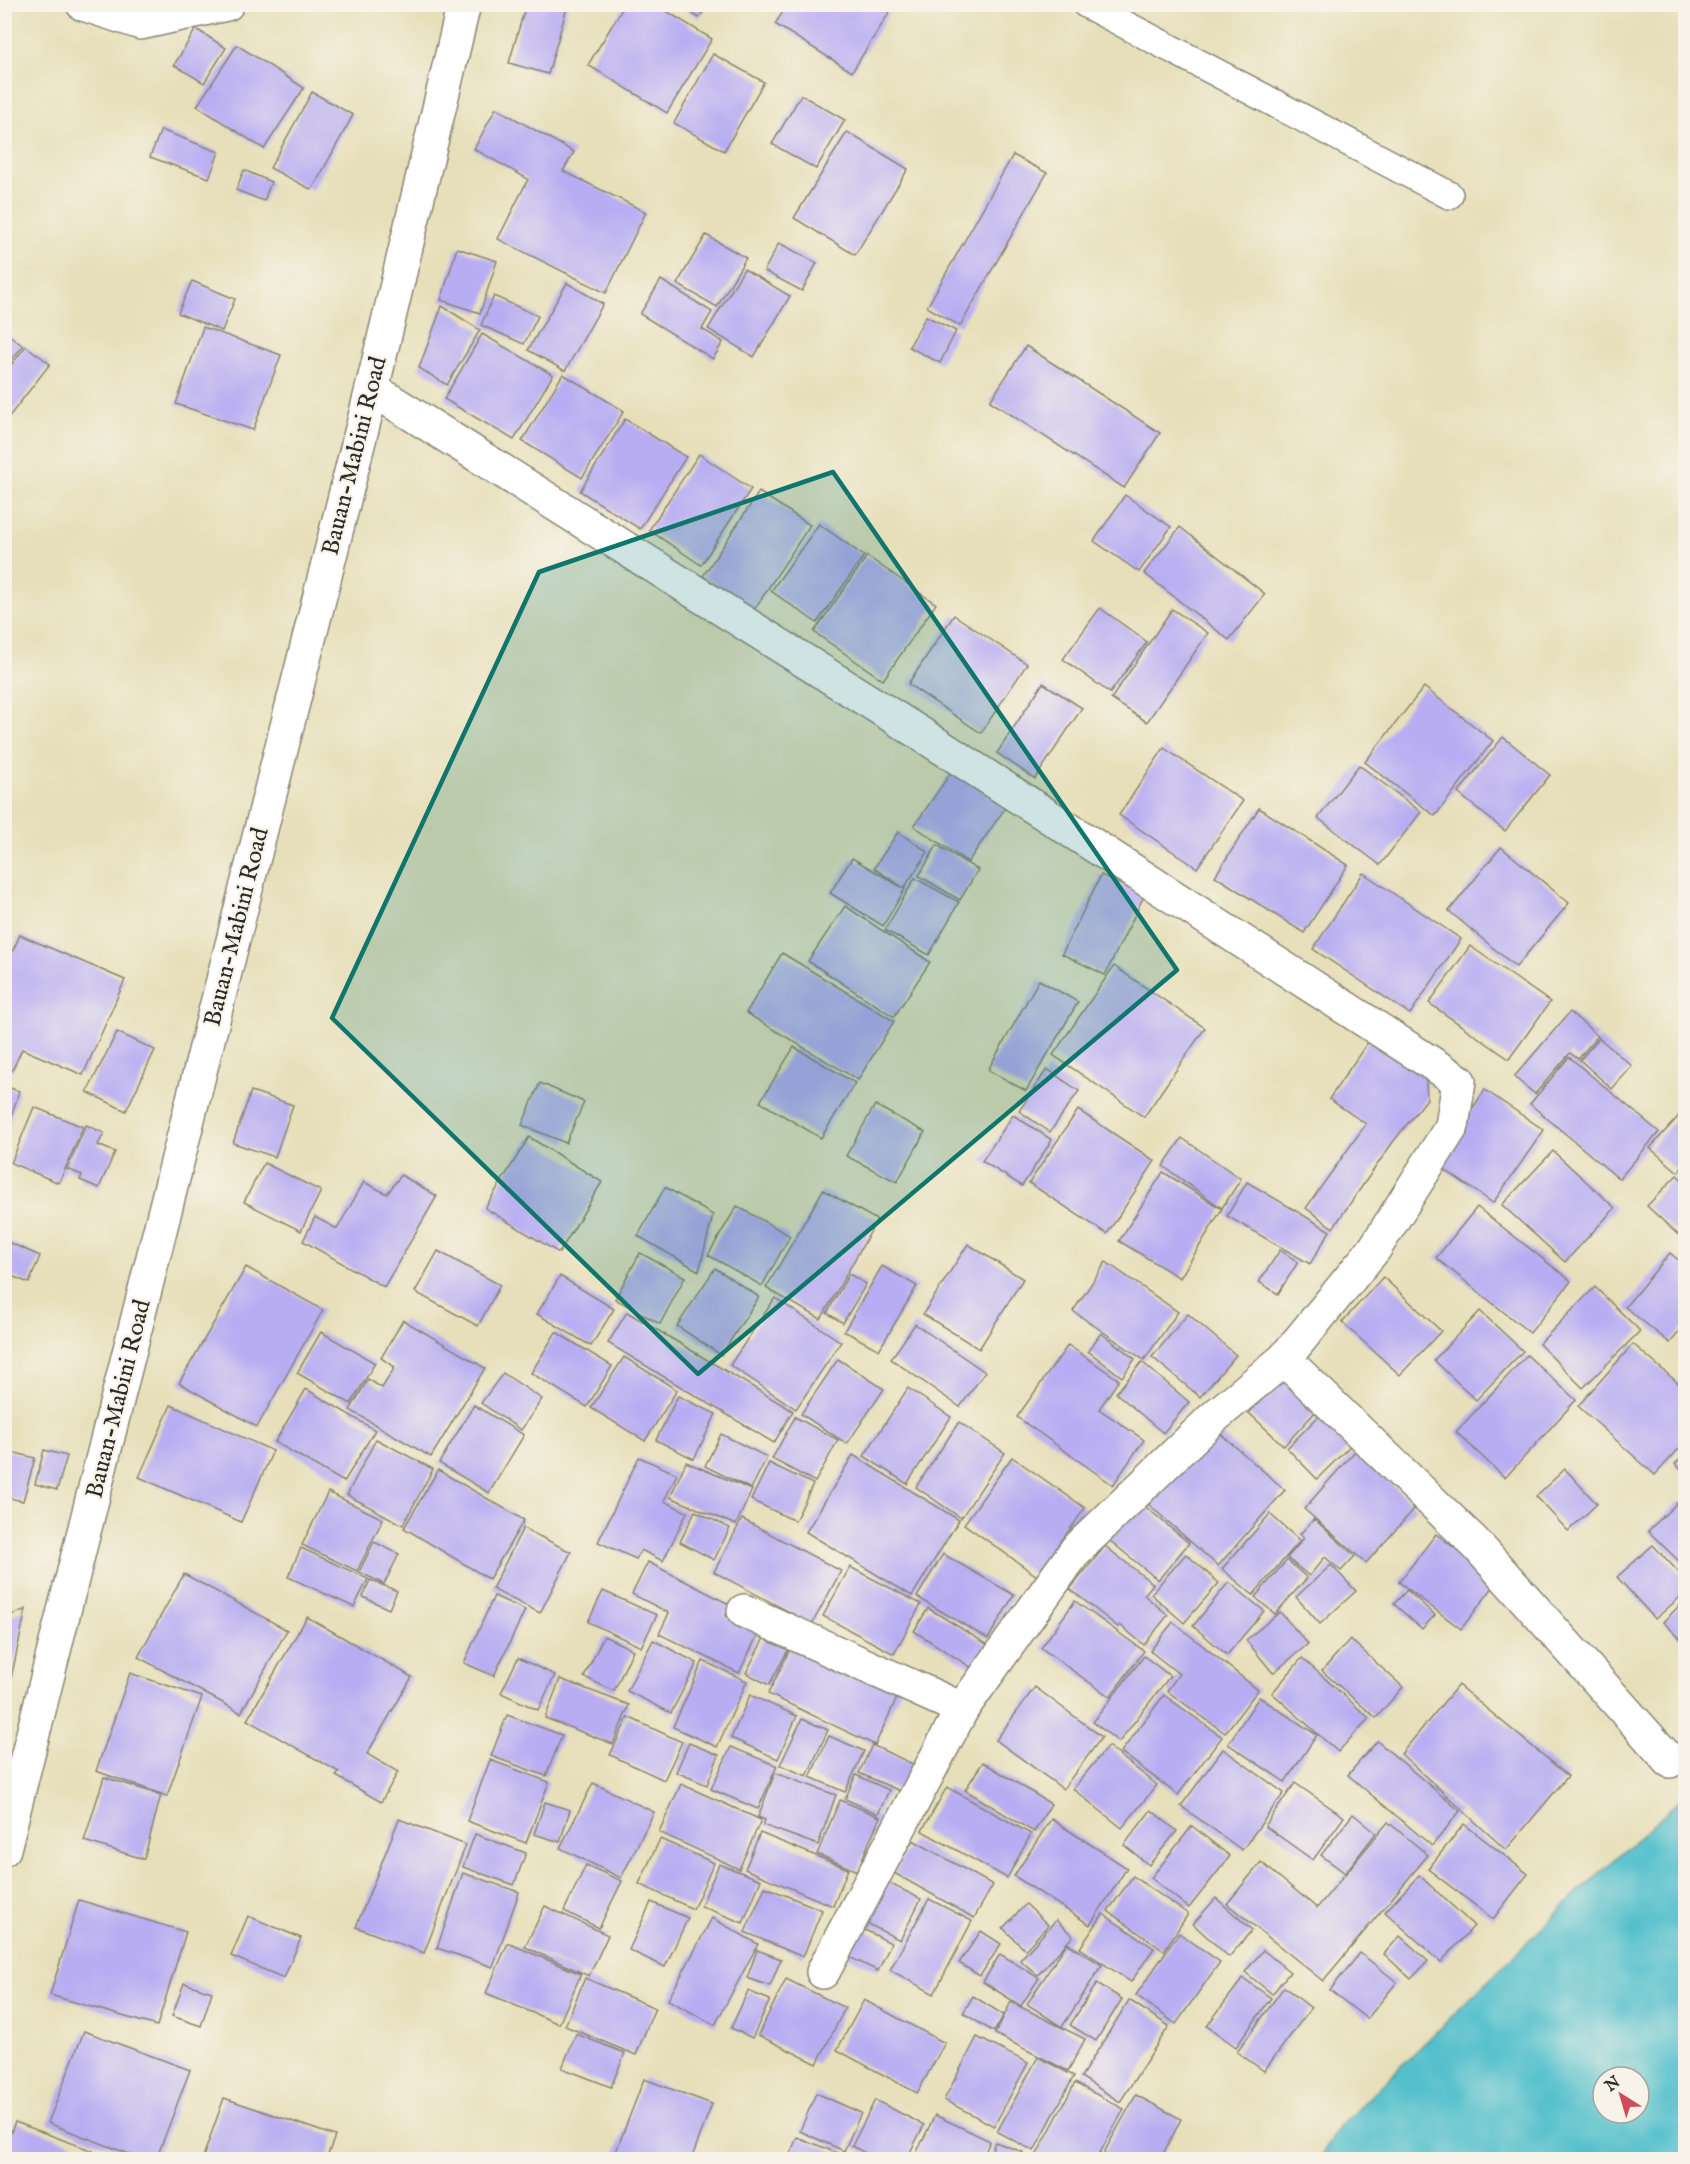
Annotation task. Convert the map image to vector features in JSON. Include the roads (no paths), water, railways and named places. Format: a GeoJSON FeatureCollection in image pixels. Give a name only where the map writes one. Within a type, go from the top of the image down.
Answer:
{"type":"FeatureCollection","features":[{"type":"Feature","properties":{"kind":"street"},"geometry":{"type":"LineString","coordinates":[[83,4],[141,23],[227,4]]}},
{"type":"Feature","properties":{"kind":"street","name":"Bauan-Mabini Road"},"geometry":{"type":"LineString","coordinates":[[4,1849],[372,389],[464,4]]}},
{"type":"Feature","properties":{"kind":"street"},"geometry":{"type":"LineString","coordinates":[[372,389],[911,728],[1459,1081],[1452,1126],[1375,1248],[1284,1359],[1213,1418],[1076,1550],[962,1709],[823,1972]]}},
{"type":"Feature","properties":{"kind":"street"},"geometry":{"type":"LineString","coordinates":[[1284,1359],[1476,1544],[1670,1761]]}},
{"type":"Feature","properties":{"kind":"street"},"geometry":{"type":"LineString","coordinates":[[744,1611],[962,1709]]}},
{"type":"Feature","properties":{"kind":"lane"},"geometry":{"type":"LineString","coordinates":[[1086,4],[1449,195]]}},
{"type":"Feature","properties":{"kind":"water"},"geometry":{"type":"Polygon","coordinates":[[[1685,1796],[1685,2159],[1319,2159],[1340,2126],[1582,1889],[1685,1796]]]}}]}
